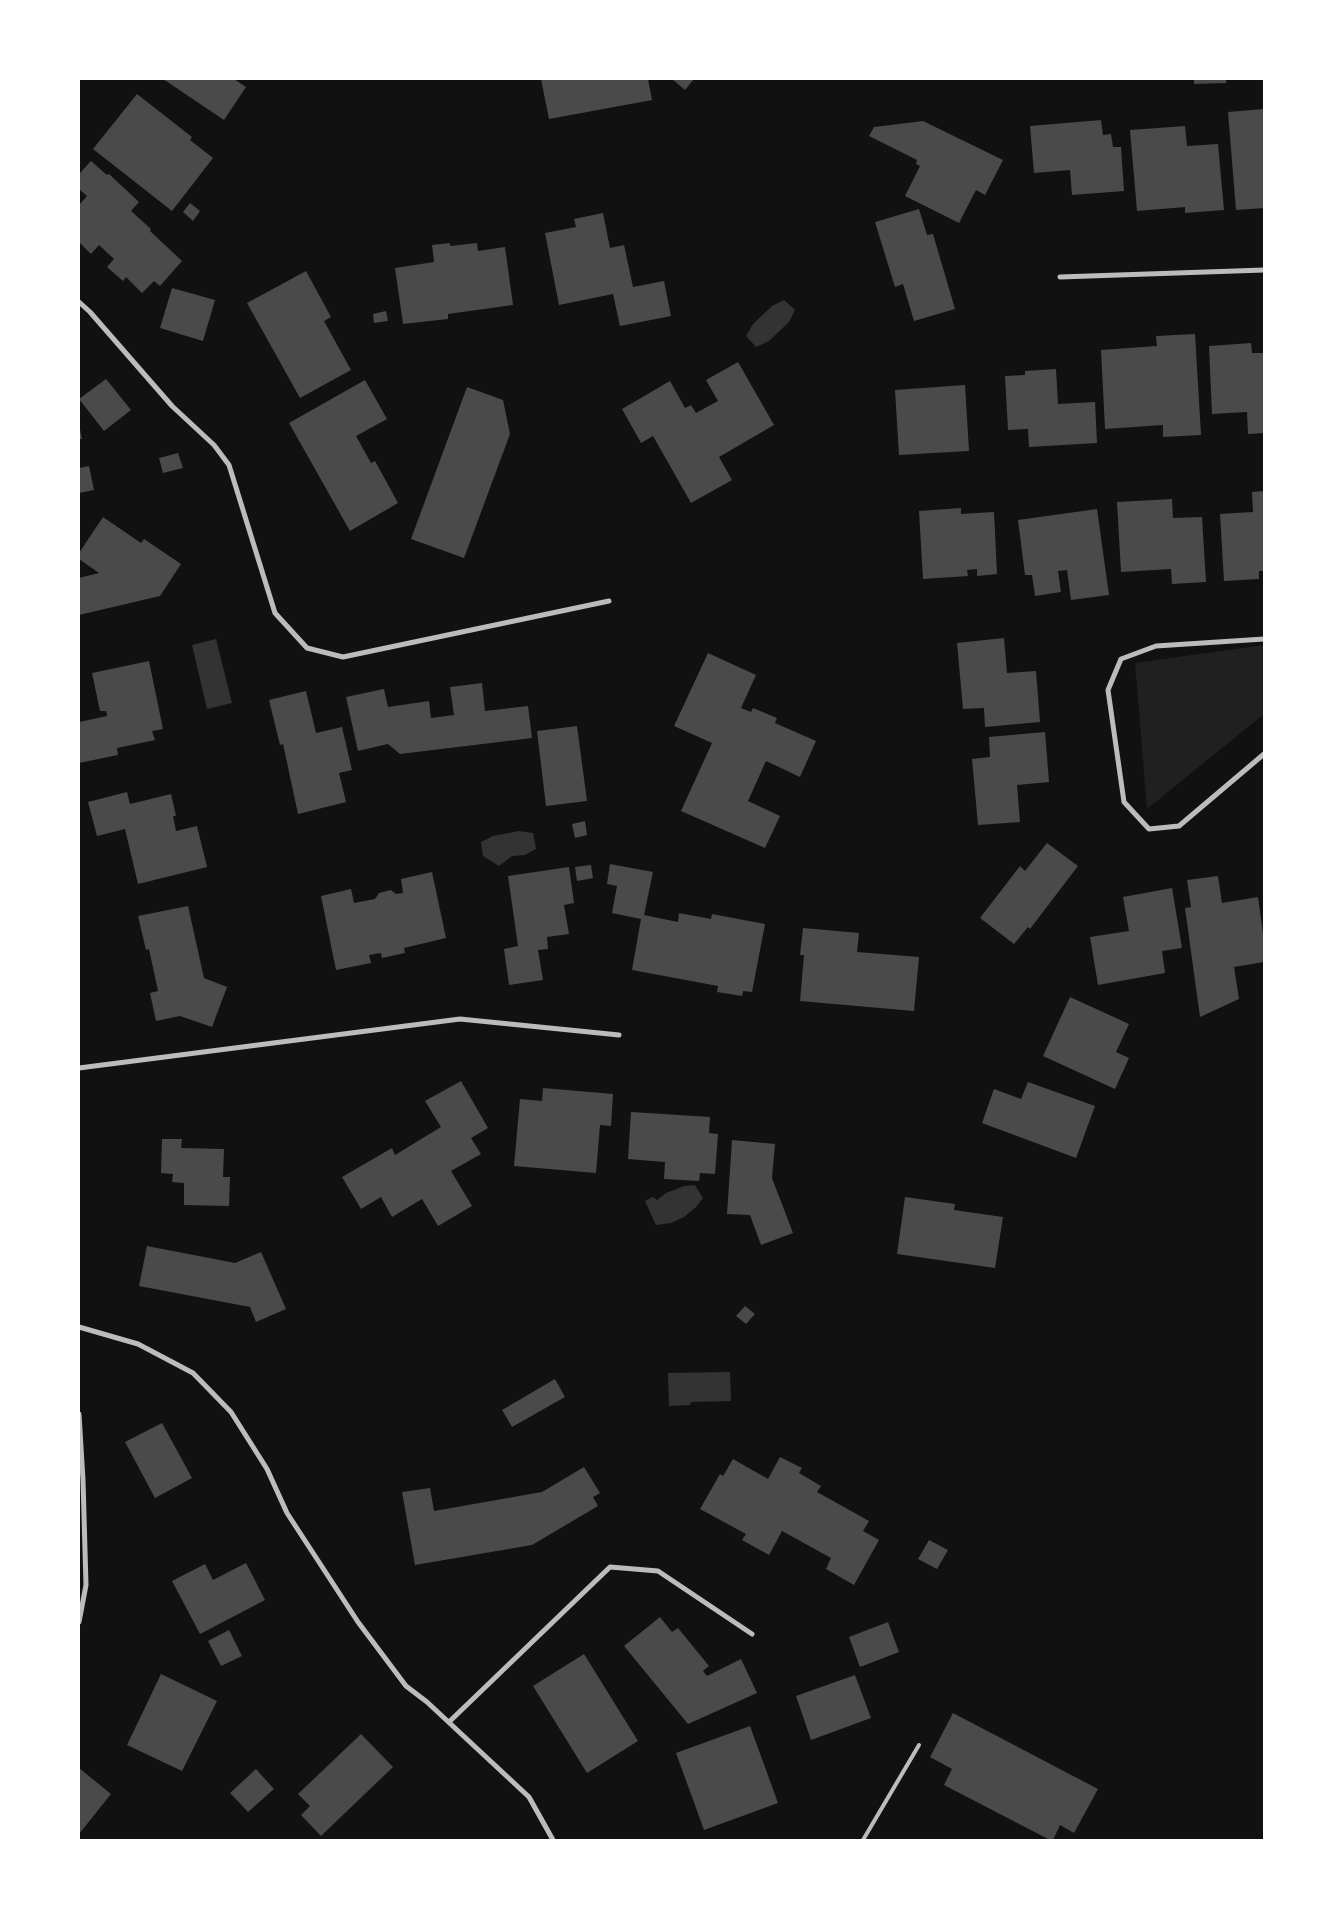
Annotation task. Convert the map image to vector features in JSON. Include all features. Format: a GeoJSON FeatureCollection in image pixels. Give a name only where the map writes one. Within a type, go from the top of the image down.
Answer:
{"type":"FeatureCollection","features":[{"type":"Feature","properties":{"kind":"street"},"geometry":{"type":"LineString","coordinates":[[1060,277],[1264,270]]}},
{"type":"Feature","properties":{"kind":"street"},"geometry":{"type":"LineString","coordinates":[[79,302],[90,312],[172,406],[214,445],[229,465],[275,613],[306,648],[343,657],[609,602]]}},
{"type":"Feature","properties":{"kind":"street"},"geometry":{"type":"LineString","coordinates":[[1264,638],[1156,646],[1122,659],[1108,690],[1124,802],[1148,829],[1179,826],[1264,754]]}},
{"type":"Feature","properties":{"kind":"street"},"geometry":{"type":"LineString","coordinates":[[79,1068],[460,1019],[620,1035]]}},
{"type":"Feature","properties":{"kind":"street"},"geometry":{"type":"LineString","coordinates":[[79,1327],[138,1344],[193,1373],[231,1412],[267,1469],[288,1513],[358,1622],[406,1686],[427,1702],[529,1797],[553,1840]]}},
{"type":"Feature","properties":{"kind":"street"},"geometry":{"type":"LineString","coordinates":[[79,1414],[86,1585],[79,1622]]}},
{"type":"Feature","properties":{"kind":"street"},"geometry":{"type":"LineString","coordinates":[[449,1722],[610,1567],[658,1571],[752,1634]]}},
{"type":"Feature","properties":{"kind":"lane"},"geometry":{"type":"LineString","coordinates":[[863,1840],[919,1746]]}},
{"type":"Feature","properties":{"kind":"shaded area"},"geometry":{"type":"Polygon","coordinates":[[[784,300],[795,310],[789,322],[769,341],[756,347],[746,336],[753,324],[772,306],[784,300]]]}},
{"type":"Feature","properties":{"kind":"shaded area"},"geometry":{"type":"Polygon","coordinates":[[[216,639],[232,703],[207,709],[192,645],[216,639]]]}},
{"type":"Feature","properties":{"kind":"shaded area"},"geometry":{"type":"Polygon","coordinates":[[[1264,645],[1264,714],[1147,809],[1135,663],[1264,645]]]}},
{"type":"Feature","properties":{"kind":"shaded area"},"geometry":{"type":"Polygon","coordinates":[[[519,831],[533,833],[536,849],[525,855],[512,856],[499,866],[483,856],[481,842],[493,836],[519,831]]]}},
{"type":"Feature","properties":{"kind":"shaded area"},"geometry":{"type":"Polygon","coordinates":[[[695,1185],[703,1198],[696,1207],[684,1217],[671,1223],[656,1225],[645,1201],[653,1197],[657,1200],[666,1193],[684,1186],[695,1185]]]}},
{"type":"Feature","properties":{"kind":"shaded area"},"geometry":{"type":"Polygon","coordinates":[[[730,1372],[731,1401],[691,1402],[690,1405],[669,1406],[668,1373],[730,1372]]]}},
{"type":"Feature","properties":{"kind":"building"},"geometry":{"type":"Polygon","coordinates":[[[163,79],[234,79],[246,87],[224,120],[163,79]]]}},
{"type":"Feature","properties":{"kind":"building"},"geometry":{"type":"Polygon","coordinates":[[[541,79],[648,79],[652,100],[549,119],[541,79]]]}},
{"type":"Feature","properties":{"kind":"building"},"geometry":{"type":"Polygon","coordinates":[[[672,79],[694,79],[685,90],[672,79]]]}},
{"type":"Feature","properties":{"kind":"building"},"geometry":{"type":"Polygon","coordinates":[[[1194,79],[1226,79],[1226,83],[1194,84],[1194,79]]]}},
{"type":"Feature","properties":{"kind":"building"},"geometry":{"type":"Polygon","coordinates":[[[137,94],[192,137],[190,140],[213,158],[172,211],[93,149],[137,94]]]}},
{"type":"Feature","properties":{"kind":"building"},"geometry":{"type":"Polygon","coordinates":[[[1264,109],[1264,208],[1236,210],[1228,112],[1264,109]]]}},
{"type":"Feature","properties":{"kind":"building"},"geometry":{"type":"Polygon","coordinates":[[[1101,120],[1103,135],[1111,134],[1113,147],[1121,147],[1124,191],[1072,195],[1070,170],[1034,173],[1030,126],[1101,120]]]}},
{"type":"Feature","properties":{"kind":"building"},"geometry":{"type":"Polygon","coordinates":[[[923,121],[1003,160],[985,195],[976,190],[959,223],[905,196],[920,166],[916,164],[917,160],[869,136],[874,127],[923,121]]]}},
{"type":"Feature","properties":{"kind":"building"},"geometry":{"type":"Polygon","coordinates":[[[1185,126],[1187,146],[1218,144],[1224,210],[1185,213],[1185,207],[1137,211],[1130,130],[1185,126]]]}},
{"type":"Feature","properties":{"kind":"building"},"geometry":{"type":"Polygon","coordinates":[[[91,161],[107,175],[109,174],[139,202],[131,211],[182,261],[160,286],[154,281],[142,293],[126,277],[123,281],[107,267],[114,259],[99,245],[91,254],[79,242],[79,205],[87,196],[79,189],[79,174],[91,161]]]}},
{"type":"Feature","properties":{"kind":"building"},"geometry":{"type":"Polygon","coordinates":[[[190,203],[200,211],[193,221],[183,212],[190,203]]]}},
{"type":"Feature","properties":{"kind":"building"},"geometry":{"type":"Polygon","coordinates":[[[919,209],[927,235],[933,234],[955,309],[914,321],[903,284],[895,287],[875,222],[919,209]]]}},
{"type":"Feature","properties":{"kind":"building"},"geometry":{"type":"Polygon","coordinates":[[[603,213],[610,248],[624,245],[633,287],[664,281],[671,316],[620,326],[613,294],[559,305],[545,233],[576,227],[574,219],[603,213]]]}},
{"type":"Feature","properties":{"kind":"building"},"geometry":{"type":"Polygon","coordinates":[[[450,243],[450,246],[477,243],[478,251],[505,247],[513,305],[448,314],[448,319],[403,324],[395,268],[434,262],[432,245],[450,243]]]}},
{"type":"Feature","properties":{"kind":"building"},"geometry":{"type":"Polygon","coordinates":[[[306,271],[331,317],[324,321],[351,370],[300,398],[247,303],[306,271]]]}},
{"type":"Feature","properties":{"kind":"building"},"geometry":{"type":"Polygon","coordinates":[[[172,288],[215,300],[203,341],[160,328],[172,288]]]}},
{"type":"Feature","properties":{"kind":"building"},"geometry":{"type":"Polygon","coordinates":[[[386,311],[388,321],[374,323],[373,314],[386,311]]]}},
{"type":"Feature","properties":{"kind":"building"},"geometry":{"type":"Polygon","coordinates":[[[1195,334],[1201,435],[1163,437],[1163,425],[1105,429],[1101,350],[1157,346],[1156,336],[1195,334]]]}},
{"type":"Feature","properties":{"kind":"building"},"geometry":{"type":"Polygon","coordinates":[[[1251,343],[1252,353],[1264,353],[1264,433],[1248,434],[1247,412],[1212,414],[1209,346],[1251,343]]]}},
{"type":"Feature","properties":{"kind":"building"},"geometry":{"type":"Polygon","coordinates":[[[738,362],[774,425],[719,457],[732,480],[691,503],[653,436],[641,443],[622,409],[670,381],[685,408],[691,405],[696,413],[718,401],[706,380],[738,362]]]}},
{"type":"Feature","properties":{"kind":"building"},"geometry":{"type":"Polygon","coordinates":[[[1056,369],[1058,404],[1095,402],[1097,443],[1029,447],[1028,429],[1008,430],[1005,376],[1025,375],[1025,371],[1056,369]]]}},
{"type":"Feature","properties":{"kind":"building"},"geometry":{"type":"Polygon","coordinates":[[[106,379],[131,410],[104,431],[79,399],[106,379]]]}},
{"type":"Feature","properties":{"kind":"building"},"geometry":{"type":"Polygon","coordinates":[[[365,380],[387,419],[356,436],[371,463],[375,461],[398,503],[350,531],[289,423],[365,380]]]}},
{"type":"Feature","properties":{"kind":"building"},"geometry":{"type":"Polygon","coordinates":[[[965,385],[969,451],[899,455],[895,390],[965,385]]]}},
{"type":"Feature","properties":{"kind":"building"},"geometry":{"type":"Polygon","coordinates":[[[467,387],[503,400],[510,434],[464,558],[411,539],[467,387]]]}},
{"type":"Feature","properties":{"kind":"building"},"geometry":{"type":"Polygon","coordinates":[[[79,425],[82,439],[79,439],[79,425]]]}},
{"type":"Feature","properties":{"kind":"building"},"geometry":{"type":"Polygon","coordinates":[[[178,453],[183,468],[163,473],[159,458],[178,453]]]}},
{"type":"Feature","properties":{"kind":"building"},"geometry":{"type":"Polygon","coordinates":[[[89,466],[94,490],[79,493],[79,468],[89,466]]]}},
{"type":"Feature","properties":{"kind":"building"},"geometry":{"type":"Polygon","coordinates":[[[1264,491],[1264,571],[1259,571],[1259,579],[1224,581],[1220,514],[1253,512],[1252,492],[1264,491]]]}},
{"type":"Feature","properties":{"kind":"building"},"geometry":{"type":"Polygon","coordinates":[[[1172,499],[1173,518],[1202,517],[1206,582],[1172,584],[1171,569],[1121,572],[1117,502],[1172,499]]]}},
{"type":"Feature","properties":{"kind":"building"},"geometry":{"type":"Polygon","coordinates":[[[961,508],[961,514],[994,512],[997,574],[977,576],[977,569],[967,570],[968,576],[923,579],[919,511],[961,508]]]}},
{"type":"Feature","properties":{"kind":"building"},"geometry":{"type":"Polygon","coordinates":[[[1097,509],[1109,595],[1071,600],[1067,570],[1058,571],[1061,592],[1035,596],[1032,575],[1025,575],[1018,520],[1097,509]]]}},
{"type":"Feature","properties":{"kind":"building"},"geometry":{"type":"Polygon","coordinates":[[[103,517],[141,543],[144,539],[181,564],[160,596],[79,615],[79,578],[99,573],[79,559],[79,553],[103,517]]]}},
{"type":"Feature","properties":{"kind":"building"},"geometry":{"type":"Polygon","coordinates":[[[1004,638],[1007,673],[1036,671],[1040,722],[985,727],[984,708],[963,709],[957,643],[1004,638]]]}},
{"type":"Feature","properties":{"kind":"building"},"geometry":{"type":"Polygon","coordinates":[[[708,653],[756,675],[741,708],[751,712],[753,708],[777,718],[775,723],[816,741],[800,777],[766,761],[748,801],[780,816],[765,848],[681,811],[712,743],[674,726],[708,653]]]}},
{"type":"Feature","properties":{"kind":"building"},"geometry":{"type":"Polygon","coordinates":[[[149,661],[163,729],[152,731],[155,740],[117,748],[118,755],[79,763],[79,722],[107,716],[106,711],[100,711],[92,673],[149,661]]]}},
{"type":"Feature","properties":{"kind":"building"},"geometry":{"type":"Polygon","coordinates":[[[482,683],[485,711],[528,706],[532,738],[400,754],[388,744],[358,751],[346,697],[384,689],[388,707],[429,701],[431,718],[454,715],[450,687],[482,683]]]}},
{"type":"Feature","properties":{"kind":"building"},"geometry":{"type":"Polygon","coordinates":[[[306,691],[316,733],[342,727],[352,770],[339,773],[346,802],[298,814],[283,744],[280,745],[269,700],[306,691]]]}},
{"type":"Feature","properties":{"kind":"building"},"geometry":{"type":"Polygon","coordinates":[[[577,726],[587,801],[546,806],[537,731],[577,726]]]}},
{"type":"Feature","properties":{"kind":"building"},"geometry":{"type":"Polygon","coordinates":[[[1045,732],[1049,782],[1017,785],[1020,822],[978,825],[972,759],[990,757],[989,737],[1045,732]]]}},
{"type":"Feature","properties":{"kind":"building"},"geometry":{"type":"Polygon","coordinates":[[[127,792],[130,804],[171,794],[176,816],[173,816],[176,831],[197,826],[207,867],[138,884],[125,829],[97,836],[88,802],[127,792]]]}},
{"type":"Feature","properties":{"kind":"building"},"geometry":{"type":"Polygon","coordinates":[[[585,821],[587,835],[575,838],[572,824],[585,821]]]}},
{"type":"Feature","properties":{"kind":"building"},"geometry":{"type":"Polygon","coordinates":[[[1047,843],[1078,866],[1030,929],[1028,927],[1014,944],[980,918],[1020,866],[1025,871],[1047,843]]]}},
{"type":"Feature","properties":{"kind":"building"},"geometry":{"type":"Polygon","coordinates":[[[610,864],[653,872],[644,915],[678,922],[679,913],[711,919],[712,914],[765,924],[752,992],[743,991],[742,996],[717,992],[718,986],[632,970],[641,919],[612,913],[617,886],[607,884],[610,864]]]}},
{"type":"Feature","properties":{"kind":"building"},"geometry":{"type":"Polygon","coordinates":[[[591,865],[593,878],[577,881],[575,867],[591,865]]]}},
{"type":"Feature","properties":{"kind":"building"},"geometry":{"type":"Polygon","coordinates":[[[569,867],[574,903],[564,905],[569,934],[547,937],[548,949],[538,950],[543,980],[509,985],[504,949],[518,946],[508,876],[569,867]]]}},
{"type":"Feature","properties":{"kind":"building"},"geometry":{"type":"Polygon","coordinates":[[[432,872],[446,938],[404,948],[405,953],[382,958],[381,953],[369,955],[371,963],[336,970],[321,896],[351,889],[354,903],[375,899],[379,893],[391,890],[396,894],[403,893],[401,879],[432,872]]]}},
{"type":"Feature","properties":{"kind":"building"},"geometry":{"type":"Polygon","coordinates":[[[1218,876],[1222,903],[1258,897],[1264,941],[1264,962],[1234,967],[1239,999],[1200,1017],[1185,908],[1191,907],[1187,880],[1218,876]]]}},
{"type":"Feature","properties":{"kind":"building"},"geometry":{"type":"Polygon","coordinates":[[[1172,888],[1182,948],[1162,951],[1165,973],[1098,985],[1090,937],[1129,931],[1123,897],[1172,888]]]}},
{"type":"Feature","properties":{"kind":"building"},"geometry":{"type":"Polygon","coordinates":[[[188,906],[204,978],[227,987],[212,1027],[180,1016],[156,1021],[150,993],[158,991],[149,949],[146,950],[138,916],[188,906]]]}},
{"type":"Feature","properties":{"kind":"building"},"geometry":{"type":"Polygon","coordinates":[[[803,928],[859,933],[857,952],[919,957],[914,1011],[800,1001],[804,955],[800,955],[803,928]]]}},
{"type":"Feature","properties":{"kind":"building"},"geometry":{"type":"Polygon","coordinates":[[[1070,997],[1129,1024],[1116,1052],[1129,1058],[1115,1089],[1043,1056],[1070,997]]]}},
{"type":"Feature","properties":{"kind":"building"},"geometry":{"type":"Polygon","coordinates":[[[461,1081],[488,1128],[471,1138],[481,1154],[451,1171],[472,1206],[438,1226],[422,1199],[392,1217],[381,1197],[361,1209],[342,1177],[392,1148],[395,1155],[441,1127],[425,1101],[461,1081]]]}},
{"type":"Feature","properties":{"kind":"building"},"geometry":{"type":"Polygon","coordinates":[[[1028,1082],[1095,1106],[1076,1158],[982,1123],[994,1089],[1021,1099],[1028,1082]]]}},
{"type":"Feature","properties":{"kind":"building"},"geometry":{"type":"Polygon","coordinates":[[[543,1088],[613,1094],[611,1126],[600,1125],[596,1173],[514,1166],[520,1099],[542,1101],[543,1088]]]}},
{"type":"Feature","properties":{"kind":"building"},"geometry":{"type":"Polygon","coordinates":[[[631,1112],[710,1117],[709,1133],[718,1134],[715,1174],[700,1173],[699,1181],[664,1179],[665,1162],[628,1159],[631,1112]]]}},
{"type":"Feature","properties":{"kind":"building"},"geometry":{"type":"Polygon","coordinates":[[[162,1139],[182,1139],[181,1148],[224,1149],[223,1177],[230,1177],[229,1206],[184,1205],[184,1183],[172,1182],[173,1174],[161,1173],[162,1139]]]}},
{"type":"Feature","properties":{"kind":"building"},"geometry":{"type":"Polygon","coordinates":[[[732,1140],[775,1144],[772,1178],[793,1233],[761,1245],[750,1215],[727,1214],[732,1140]]]}},
{"type":"Feature","properties":{"kind":"building"},"geometry":{"type":"Polygon","coordinates":[[[905,1197],[955,1204],[954,1210],[1003,1217],[995,1268],[897,1254],[905,1197]]]}},
{"type":"Feature","properties":{"kind":"building"},"geometry":{"type":"Polygon","coordinates":[[[147,1246],[235,1263],[261,1252],[286,1309],[256,1322],[250,1307],[139,1286],[147,1246]]]}},
{"type":"Feature","properties":{"kind":"building"},"geometry":{"type":"Polygon","coordinates":[[[745,1306],[755,1314],[746,1324],[736,1316],[745,1306]]]}},
{"type":"Feature","properties":{"kind":"building"},"geometry":{"type":"Polygon","coordinates":[[[555,1379],[565,1397],[512,1427],[502,1410],[555,1379]]]}},
{"type":"Feature","properties":{"kind":"building"},"geometry":{"type":"Polygon","coordinates":[[[162,1423],[192,1478],[155,1498],[125,1442],[162,1423]]]}},
{"type":"Feature","properties":{"kind":"building"},"geometry":{"type":"Polygon","coordinates":[[[780,1457],[802,1468],[799,1473],[821,1486],[817,1492],[869,1521],[863,1531],[879,1540],[854,1585],[826,1569],[831,1558],[782,1531],[769,1555],[742,1540],[746,1534],[700,1509],[720,1474],[723,1476],[733,1459],[768,1479],[780,1457]]]}},
{"type":"Feature","properties":{"kind":"building"},"geometry":{"type":"Polygon","coordinates":[[[584,1467],[600,1493],[593,1497],[598,1506],[532,1545],[415,1565],[402,1492],[430,1488],[434,1511],[542,1492],[584,1467]]]}},
{"type":"Feature","properties":{"kind":"building"},"geometry":{"type":"Polygon","coordinates":[[[929,1540],[948,1550],[937,1569],[918,1559],[929,1540]]]}},
{"type":"Feature","properties":{"kind":"building"},"geometry":{"type":"Polygon","coordinates":[[[246,1563],[265,1600],[200,1634],[172,1581],[205,1564],[213,1580],[246,1563]]]}},
{"type":"Feature","properties":{"kind":"building"},"geometry":{"type":"Polygon","coordinates":[[[660,1617],[672,1632],[678,1628],[709,1666],[703,1671],[707,1676],[741,1659],[757,1693],[688,1724],[624,1646],[660,1617]]]}},
{"type":"Feature","properties":{"kind":"building"},"geometry":{"type":"Polygon","coordinates":[[[888,1622],[899,1652],[860,1667],[849,1637],[888,1622]]]}},
{"type":"Feature","properties":{"kind":"building"},"geometry":{"type":"Polygon","coordinates":[[[229,1630],[242,1656],[221,1666],[208,1641],[229,1630]]]}},
{"type":"Feature","properties":{"kind":"building"},"geometry":{"type":"Polygon","coordinates":[[[584,1654],[638,1741],[587,1773],[533,1686],[584,1654]]]}},
{"type":"Feature","properties":{"kind":"building"},"geometry":{"type":"Polygon","coordinates":[[[161,1674],[217,1701],[182,1771],[127,1745],[161,1674]]]}},
{"type":"Feature","properties":{"kind":"building"},"geometry":{"type":"Polygon","coordinates":[[[855,1675],[871,1718],[811,1740],[796,1696],[855,1675]]]}},
{"type":"Feature","properties":{"kind":"building"},"geometry":{"type":"Polygon","coordinates":[[[953,1713],[1098,1789],[1074,1833],[1060,1825],[1053,1840],[1050,1840],[944,1785],[952,1769],[930,1757],[953,1713]]]}},
{"type":"Feature","properties":{"kind":"building"},"geometry":{"type":"Polygon","coordinates":[[[750,1726],[778,1803],[704,1830],[676,1753],[750,1726]]]}},
{"type":"Feature","properties":{"kind":"building"},"geometry":{"type":"Polygon","coordinates":[[[361,1734],[393,1767],[321,1836],[301,1815],[310,1806],[298,1794],[361,1734]]]}},
{"type":"Feature","properties":{"kind":"building"},"geometry":{"type":"Polygon","coordinates":[[[79,1768],[111,1794],[79,1834],[79,1768]]]}},
{"type":"Feature","properties":{"kind":"building"},"geometry":{"type":"Polygon","coordinates":[[[256,1769],[274,1789],[248,1812],[230,1793],[256,1769]]]}}]}
